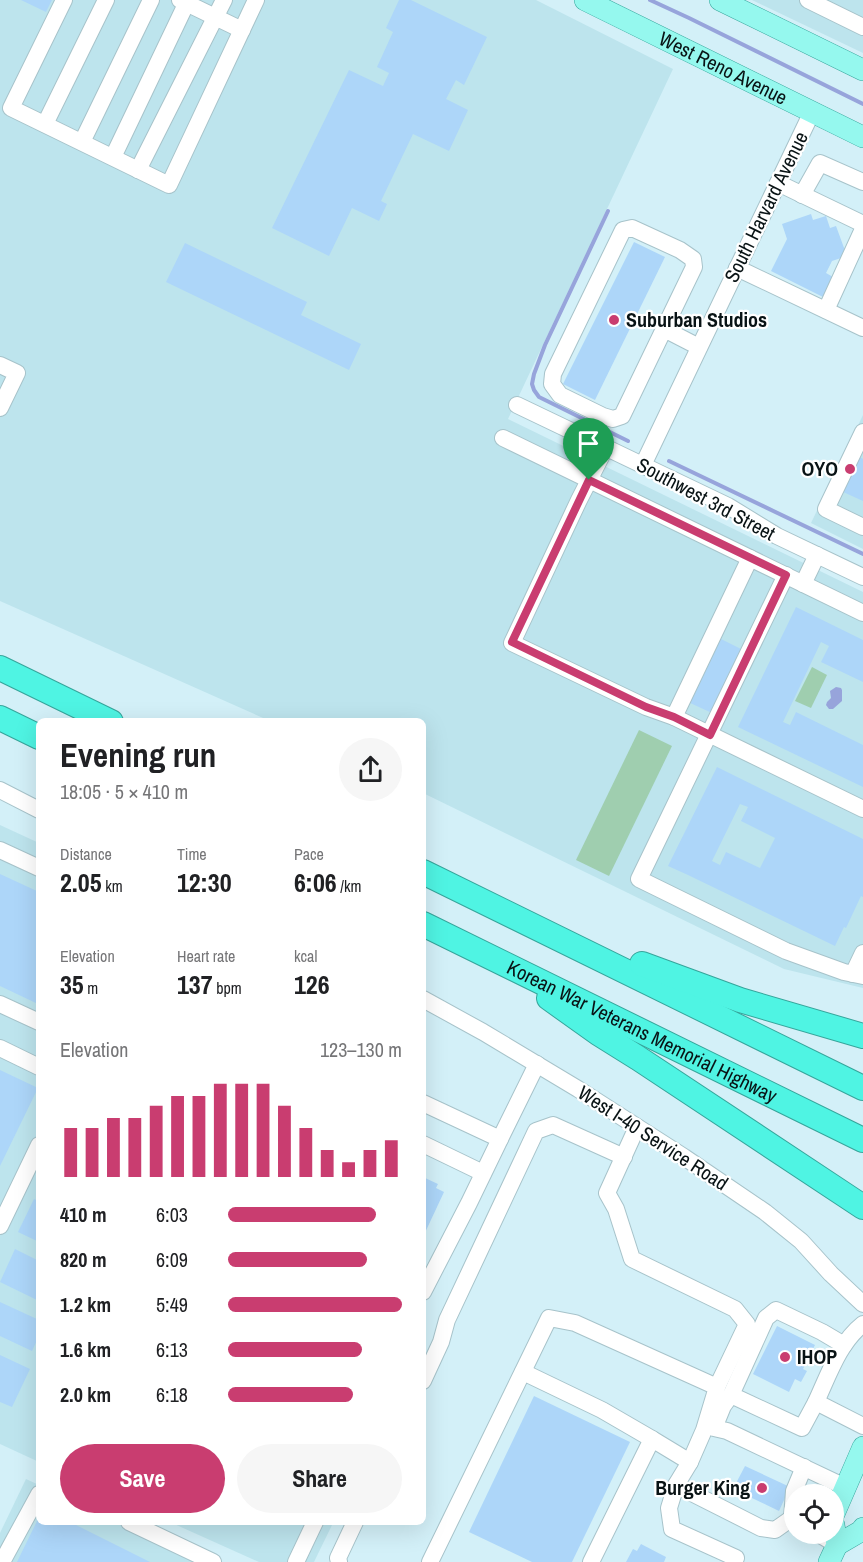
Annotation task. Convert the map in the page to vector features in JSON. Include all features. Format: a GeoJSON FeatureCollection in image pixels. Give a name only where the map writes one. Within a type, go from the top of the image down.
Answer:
{"type":"FeatureCollection","features":[{"type":"Feature","properties":{"kind":"highway"},"geometry":{"type":"LineString","coordinates":[[0,668],[103,718]]}},
{"type":"Feature","properties":{"kind":"highway"},"geometry":{"type":"LineString","coordinates":[[0,718],[36,735]]}},
{"type":"Feature","properties":{"kind":"highway"},"geometry":{"type":"LineString","coordinates":[[426,873],[863,1088]]}},
{"type":"Feature","properties":{"kind":"highway"},"geometry":{"type":"LineString","coordinates":[[525,921],[740,1000],[863,1036]]}},
{"type":"Feature","properties":{"kind":"highway","name":"Korean War Veterans Memorial Highway"},"geometry":{"type":"LineString","coordinates":[[426,925],[863,1140]]}},
{"type":"Feature","properties":{"kind":"highway"},"geometry":{"type":"LineString","coordinates":[[483,953],[598,1033],[863,1207]]}},
{"type":"Feature","properties":{"kind":"main road","name":"West Reno Avenue"},"geometry":{"type":"LineString","coordinates":[[585,0],[863,137]]}},
{"type":"Feature","properties":{"kind":"main road"},"geometry":{"type":"LineString","coordinates":[[720,0],[863,70]]}},
{"type":"Feature","properties":{"kind":"main road"},"geometry":{"type":"LineString","coordinates":[[845,1487],[863,1447]]}},
{"type":"Feature","properties":{"kind":"street"},"geometry":{"type":"LineString","coordinates":[[64,0],[11,108],[170,185],[256,0]]}},
{"type":"Feature","properties":{"kind":"street"},"geometry":{"type":"LineString","coordinates":[[45,124],[106,0]]}},
{"type":"Feature","properties":{"kind":"street"},"geometry":{"type":"LineString","coordinates":[[82,142],[151,0]]}},
{"type":"Feature","properties":{"kind":"street"},"geometry":{"type":"LineString","coordinates":[[138,170],[224,0]]}},
{"type":"Feature","properties":{"kind":"street"},"geometry":{"type":"LineString","coordinates":[[808,0],[863,27]]}},
{"type":"Feature","properties":{"kind":"street"},"geometry":{"type":"LineString","coordinates":[[113,157],[185,1],[242,30]]}},
{"type":"Feature","properties":{"kind":"street","name":"South Harvard Avenue"},"geometry":{"type":"LineString","coordinates":[[643,465],[812,112]]}},
{"type":"Feature","properties":{"kind":"street"},"geometry":{"type":"LineString","coordinates":[[802,195],[820,163],[863,182]]}},
{"type":"Feature","properties":{"kind":"street"},"geometry":{"type":"LineString","coordinates":[[778,183],[863,224]]}},
{"type":"Feature","properties":{"kind":"street"},"geometry":{"type":"LineString","coordinates":[[632,228],[680,250],[693,259],[694,267],[664,328],[621,416],[613,418],[603,416],[560,395],[552,384],[553,374],[623,230],[632,228]]}},
{"type":"Feature","properties":{"kind":"street"},"geometry":{"type":"LineString","coordinates":[[826,310],[863,229]]}},
{"type":"Feature","properties":{"kind":"street"},"geometry":{"type":"LineString","coordinates":[[737,268],[863,328]]}},
{"type":"Feature","properties":{"kind":"street"},"geometry":{"type":"LineString","coordinates":[[664,328],[699,347]]}},
{"type":"Feature","properties":{"kind":"street"},"geometry":{"type":"LineString","coordinates":[[0,365],[17,374],[0,408]]}},
{"type":"Feature","properties":{"kind":"street","name":"Southwest 3rd Street"},"geometry":{"type":"LineString","coordinates":[[518,405],[728,506],[777,536],[863,577]]}},
{"type":"Feature","properties":{"kind":"street"},"geometry":{"type":"LineString","coordinates":[[863,432],[826,509],[863,527]]}},
{"type":"Feature","properties":{"kind":"street"},"geometry":{"type":"LineString","coordinates":[[503,438],[863,613]]}},
{"type":"Feature","properties":{"kind":"street"},"geometry":{"type":"LineString","coordinates":[[606,447],[512,642],[646,707],[674,717],[863,809]]}},
{"type":"Feature","properties":{"kind":"street"},"geometry":{"type":"LineString","coordinates":[[803,584],[817,555]]}},
{"type":"Feature","properties":{"kind":"street"},"geometry":{"type":"LineString","coordinates":[[674,717],[750,558]]}},
{"type":"Feature","properties":{"kind":"street"},"geometry":{"type":"LineString","coordinates":[[786,575],[639,879],[786,951],[844,972],[858,975],[863,953]]}},
{"type":"Feature","properties":{"kind":"street"},"geometry":{"type":"LineString","coordinates":[[0,790],[36,808]]}},
{"type":"Feature","properties":{"kind":"street"},"geometry":{"type":"LineString","coordinates":[[0,850],[36,863]]}},
{"type":"Feature","properties":{"kind":"street","name":"West I-40 Service Road"},"geometry":{"type":"LineString","coordinates":[[426,1001],[537,1064],[684,1157],[781,1224],[863,1304]]}},
{"type":"Feature","properties":{"kind":"street"},"geometry":{"type":"LineString","coordinates":[[0,1004],[36,1021]]}},
{"type":"Feature","properties":{"kind":"street"},"geometry":{"type":"LineString","coordinates":[[0,1048],[36,1066]]}},
{"type":"Feature","properties":{"kind":"street"},"geometry":{"type":"LineString","coordinates":[[426,1286],[537,1064]]}},
{"type":"Feature","properties":{"kind":"street"},"geometry":{"type":"LineString","coordinates":[[426,1104],[500,1139]]}},
{"type":"Feature","properties":{"kind":"street"},"geometry":{"type":"LineString","coordinates":[[426,1374],[441,1342],[447,1320],[536,1131],[553,1125],[624,1157]]}},
{"type":"Feature","properties":{"kind":"street"},"geometry":{"type":"LineString","coordinates":[[637,1127],[607,1194],[616,1209],[632,1259],[735,1309],[747,1324],[724,1391],[723,1406],[676,1485],[669,1508],[672,1529],[739,1561]]}},
{"type":"Feature","properties":{"kind":"street"},"geometry":{"type":"LineString","coordinates":[[426,1145],[483,1173]]}},
{"type":"Feature","properties":{"kind":"street"},"geometry":{"type":"LineString","coordinates":[[0,1226],[36,1151]]}},
{"type":"Feature","properties":{"kind":"street"},"geometry":{"type":"LineString","coordinates":[[724,1391],[766,1318],[776,1310],[844,1345]]}},
{"type":"Feature","properties":{"kind":"street"},"geometry":{"type":"LineString","coordinates":[[430,1562],[549,1318],[575,1323],[801,1428],[839,1353],[854,1331],[863,1324]]}},
{"type":"Feature","properties":{"kind":"street"},"geometry":{"type":"LineString","coordinates":[[523,1372],[602,1410],[690,1462]]}},
{"type":"Feature","properties":{"kind":"street"},"geometry":{"type":"LineString","coordinates":[[816,1402],[863,1426]]}},
{"type":"Feature","properties":{"kind":"street"},"geometry":{"type":"LineString","coordinates":[[709,1429],[727,1431],[845,1487]]}},
{"type":"Feature","properties":{"kind":"street"},"geometry":{"type":"LineString","coordinates":[[591,1562],[652,1439]]}},
{"type":"Feature","properties":{"kind":"street"},"geometry":{"type":"LineString","coordinates":[[797,1484],[804,1467]]}},
{"type":"Feature","properties":{"kind":"street"},"geometry":{"type":"LineString","coordinates":[[676,1485],[761,1528],[775,1530],[784,1524]]}},
{"type":"Feature","properties":{"kind":"street"},"geometry":{"type":"LineString","coordinates":[[2,1562],[36,1500]]}},
{"type":"Feature","properties":{"kind":"street"},"geometry":{"type":"LineString","coordinates":[[135,1525],[213,1562]]}},
{"type":"Feature","properties":{"kind":"street"},"geometry":{"type":"LineString","coordinates":[[296,1562],[314,1525]]}},
{"type":"Feature","properties":{"kind":"street"},"geometry":{"type":"LineString","coordinates":[[339,1562],[338,1558],[354,1525]]}},
{"type":"Feature","properties":{"kind":"shaded area"},"geometry":{"type":"Polygon","coordinates":[[[0,0],[536,0],[673,69],[508,419],[863,592],[863,988],[784,969],[426,794],[426,718],[263,718],[0,601],[0,0]]]}},
{"type":"Feature","properties":{"kind":"shaded area"},"geometry":{"type":"Polygon","coordinates":[[[752,0],[863,0],[863,53],[752,0]]]}},
{"type":"Feature","properties":{"kind":"shaded area","name":"OYO"},"geometry":{"type":"Polygon","coordinates":[[[863,415],[863,549],[811,523],[863,415]]]}},
{"type":"Feature","properties":{"kind":"shaded area"},"geometry":{"type":"Polygon","coordinates":[[[0,825],[36,842],[36,1461],[0,1444],[0,825]]]}},
{"type":"Feature","properties":{"kind":"shaded area"},"geometry":{"type":"Polygon","coordinates":[[[26,1479],[36,1484],[36,1525],[121,1525],[198,1562],[0,1562],[0,1533],[26,1479]]]}},
{"type":"Feature","properties":{"kind":"shaded area"},"geometry":{"type":"Polygon","coordinates":[[[176,1525],[332,1525],[314,1562],[259,1562],[176,1525]]]}},
{"type":"Feature","properties":{"kind":"green space"},"geometry":{"type":"Polygon","coordinates":[[[812,667],[827,675],[811,708],[795,701],[812,667]]]}},
{"type":"Feature","properties":{"kind":"green space"},"geometry":{"type":"Polygon","coordinates":[[[639,730],[672,746],[609,876],[576,860],[639,730]]]}},
{"type":"Feature","properties":{"kind":"water"},"geometry":{"type":"Polygon","coordinates":[[[836,687],[842,690],[842,701],[833,709],[829,709],[826,705],[831,698],[830,691],[836,687]]]}},
{"type":"Feature","properties":{"kind":"building"},"geometry":{"type":"Polygon","coordinates":[[[21,0],[52,0],[46,12],[21,0]]]}},
{"type":"Feature","properties":{"kind":"building"},"geometry":{"type":"Polygon","coordinates":[[[399,0],[411,0],[487,37],[464,85],[456,80],[446,99],[468,110],[449,151],[413,134],[381,201],[387,204],[379,221],[352,208],[329,256],[272,228],[349,70],[383,86],[389,73],[377,67],[393,32],[386,28],[399,0]]]}},
{"type":"Feature","properties":{"kind":"building"},"geometry":{"type":"Polygon","coordinates":[[[811,214],[813,220],[826,216],[830,228],[836,226],[847,256],[832,261],[826,273],[833,277],[823,297],[771,271],[787,239],[782,224],[811,214]]]}},
{"type":"Feature","properties":{"kind":"building","name":"Suburban Studios"},"geometry":{"type":"Polygon","coordinates":[[[634,242],[665,257],[595,400],[563,384],[634,242]]]}},
{"type":"Feature","properties":{"kind":"building"},"geometry":{"type":"Polygon","coordinates":[[[185,243],[307,302],[301,315],[361,344],[349,370],[166,282],[185,243]]]}},
{"type":"Feature","properties":{"kind":"building"},"geometry":{"type":"Polygon","coordinates":[[[858,456],[863,459],[863,501],[841,491],[858,456]]]}},
{"type":"Feature","properties":{"kind":"building"},"geometry":{"type":"Polygon","coordinates":[[[796,607],[863,640],[863,682],[821,662],[829,646],[821,642],[783,722],[790,725],[796,712],[863,745],[863,787],[738,727],[796,607]]]}},
{"type":"Feature","properties":{"kind":"building"},"geometry":{"type":"Polygon","coordinates":[[[719,638],[743,650],[712,713],[688,702],[719,638]]]}},
{"type":"Feature","properties":{"kind":"building"},"geometry":{"type":"Polygon","coordinates":[[[717,767],[863,839],[863,897],[861,896],[835,946],[668,866],[717,767]],[[740,804],[712,861],[720,865],[726,852],[760,868],[775,838],[741,821],[748,807],[740,804]]]}},
{"type":"Feature","properties":{"kind":"building"},"geometry":{"type":"Polygon","coordinates":[[[0,874],[36,891],[36,1003],[0,986],[0,874]]]}},
{"type":"Feature","properties":{"kind":"building"},"geometry":{"type":"Polygon","coordinates":[[[0,1070],[36,1087],[36,1092],[0,1166],[0,1070]]]}},
{"type":"Feature","properties":{"kind":"building"},"geometry":{"type":"Polygon","coordinates":[[[426,1178],[438,1184],[436,1188],[444,1192],[426,1231],[426,1178]]]}},
{"type":"Feature","properties":{"kind":"building"},"geometry":{"type":"Polygon","coordinates":[[[34,1199],[36,1200],[36,1241],[18,1232],[34,1199]]]}},
{"type":"Feature","properties":{"kind":"building"},"geometry":{"type":"Polygon","coordinates":[[[15,1249],[36,1260],[36,1300],[0,1282],[15,1249]]]}},
{"type":"Feature","properties":{"kind":"building"},"geometry":{"type":"Polygon","coordinates":[[[0,1302],[36,1319],[36,1342],[32,1351],[0,1336],[0,1302]]]}},
{"type":"Feature","properties":{"kind":"building","name":"IHOP"},"geometry":{"type":"Polygon","coordinates":[[[777,1326],[815,1345],[803,1369],[807,1371],[801,1382],[795,1379],[789,1392],[753,1374],[777,1326]]]}},
{"type":"Feature","properties":{"kind":"building"},"geometry":{"type":"Polygon","coordinates":[[[0,1355],[30,1369],[12,1407],[0,1402],[0,1355]]]}},
{"type":"Feature","properties":{"kind":"building"},"geometry":{"type":"Polygon","coordinates":[[[534,1396],[630,1442],[572,1562],[532,1562],[469,1532],[534,1396]]]}},
{"type":"Feature","properties":{"kind":"building","name":"Burger King"},"geometry":{"type":"Polygon","coordinates":[[[745,1466],[784,1484],[784,1500],[779,1511],[733,1489],[745,1466]]]}},
{"type":"Feature","properties":{"kind":"building"},"geometry":{"type":"Polygon","coordinates":[[[36,1523],[36,1525],[76,1525],[150,1562],[17,1562],[36,1523]]]}},
{"type":"Feature","properties":{"kind":"building"},"geometry":{"type":"Polygon","coordinates":[[[641,1544],[666,1557],[664,1562],[626,1562],[633,1549],[637,1551],[641,1544]]]}},
{"type":"Feature","properties":{"kind":"waterway"},"geometry":{"type":"LineString","coordinates":[[650,0],[863,104]]}},
{"type":"Feature","properties":{"kind":"waterway"},"geometry":{"type":"LineString","coordinates":[[608,211],[545,345],[532,384],[539,397],[628,441]]}},
{"type":"Feature","properties":{"kind":"waterway"},"geometry":{"type":"LineString","coordinates":[[669,461],[863,554]]}},
{"type":"Feature","properties":{"kind":"place","name":"Suburban Studios"},"geometry":{"type":"Point","coordinates":[614,320]}},
{"type":"Feature","properties":{"kind":"place","name":"OYO"},"geometry":{"type":"Point","coordinates":[850,469]}},
{"type":"Feature","properties":{"kind":"place","name":"IHOP"},"geometry":{"type":"Point","coordinates":[785,1357]}},
{"type":"Feature","properties":{"kind":"place","name":"Burger King"},"geometry":{"type":"Point","coordinates":[762,1488]}},
{"type":"Feature","properties":{"kind":"route"},"geometry":{"type":"LineString","coordinates":[[589,480],[786,575],[710,735],[674,717],[646,707],[512,642],[589,480]]}}]}
